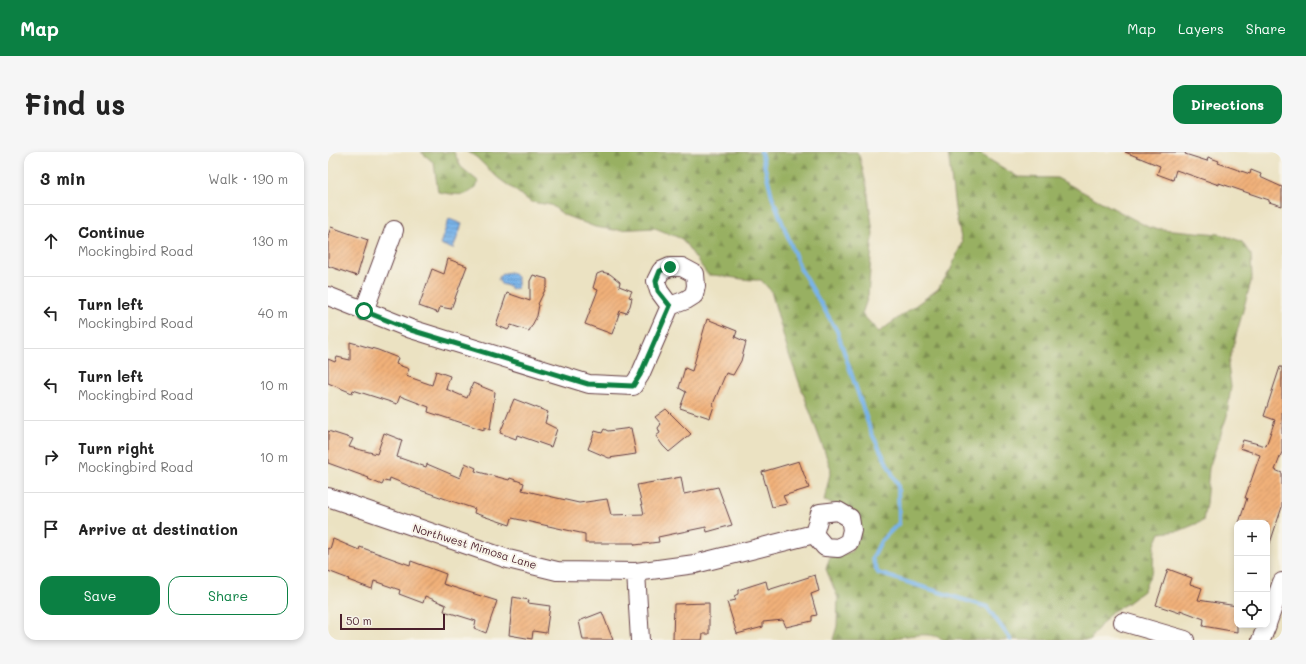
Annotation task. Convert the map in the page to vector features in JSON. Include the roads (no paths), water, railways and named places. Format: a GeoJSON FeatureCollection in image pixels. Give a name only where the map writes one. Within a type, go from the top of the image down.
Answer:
{"type":"FeatureCollection","features":[{"type":"Feature","properties":{"kind":"street"},"geometry":{"type":"LineString","coordinates":[[364,311],[394,230]]}},
{"type":"Feature","properties":{"kind":"street"},"geometry":{"type":"LineString","coordinates":[[328,296],[411,330],[588,384],[633,386],[640,375],[670,306]]}},
{"type":"Feature","properties":{"kind":"street","name":"Northwest Mimosa Lane"},"geometry":{"type":"LineString","coordinates":[[328,497],[508,559],[558,571],[636,572],[695,564],[814,534]]}},
{"type":"Feature","properties":{"kind":"street"},"geometry":{"type":"LineString","coordinates":[[636,572],[640,640]]}},
{"type":"Feature","properties":{"kind":"street"},"geometry":{"type":"LineString","coordinates":[[1270,616],[1282,582]]}},
{"type":"Feature","properties":{"kind":"street"},"geometry":{"type":"LineString","coordinates":[[1123,622],[1185,640]]}},
{"type":"Feature","properties":{"kind":"street"},"geometry":{"type":"LineString","coordinates":[[1261,640],[1266,628]]}},
{"type":"Feature","properties":{"kind":"water"},"geometry":{"type":"Polygon","coordinates":[[[449,219],[462,224],[453,249],[440,244],[449,219]]]}},
{"type":"Feature","properties":{"kind":"water"},"geometry":{"type":"Polygon","coordinates":[[[510,272],[517,278],[517,288],[512,289],[501,284],[498,279],[502,274],[510,272]]]}},
{"type":"Feature","properties":{"kind":"waterway"},"geometry":{"type":"LineString","coordinates":[[761,152],[772,196],[800,268],[837,331],[871,432],[898,485],[899,523],[881,541],[872,559],[878,573],[987,607],[1011,640]]}}]}
